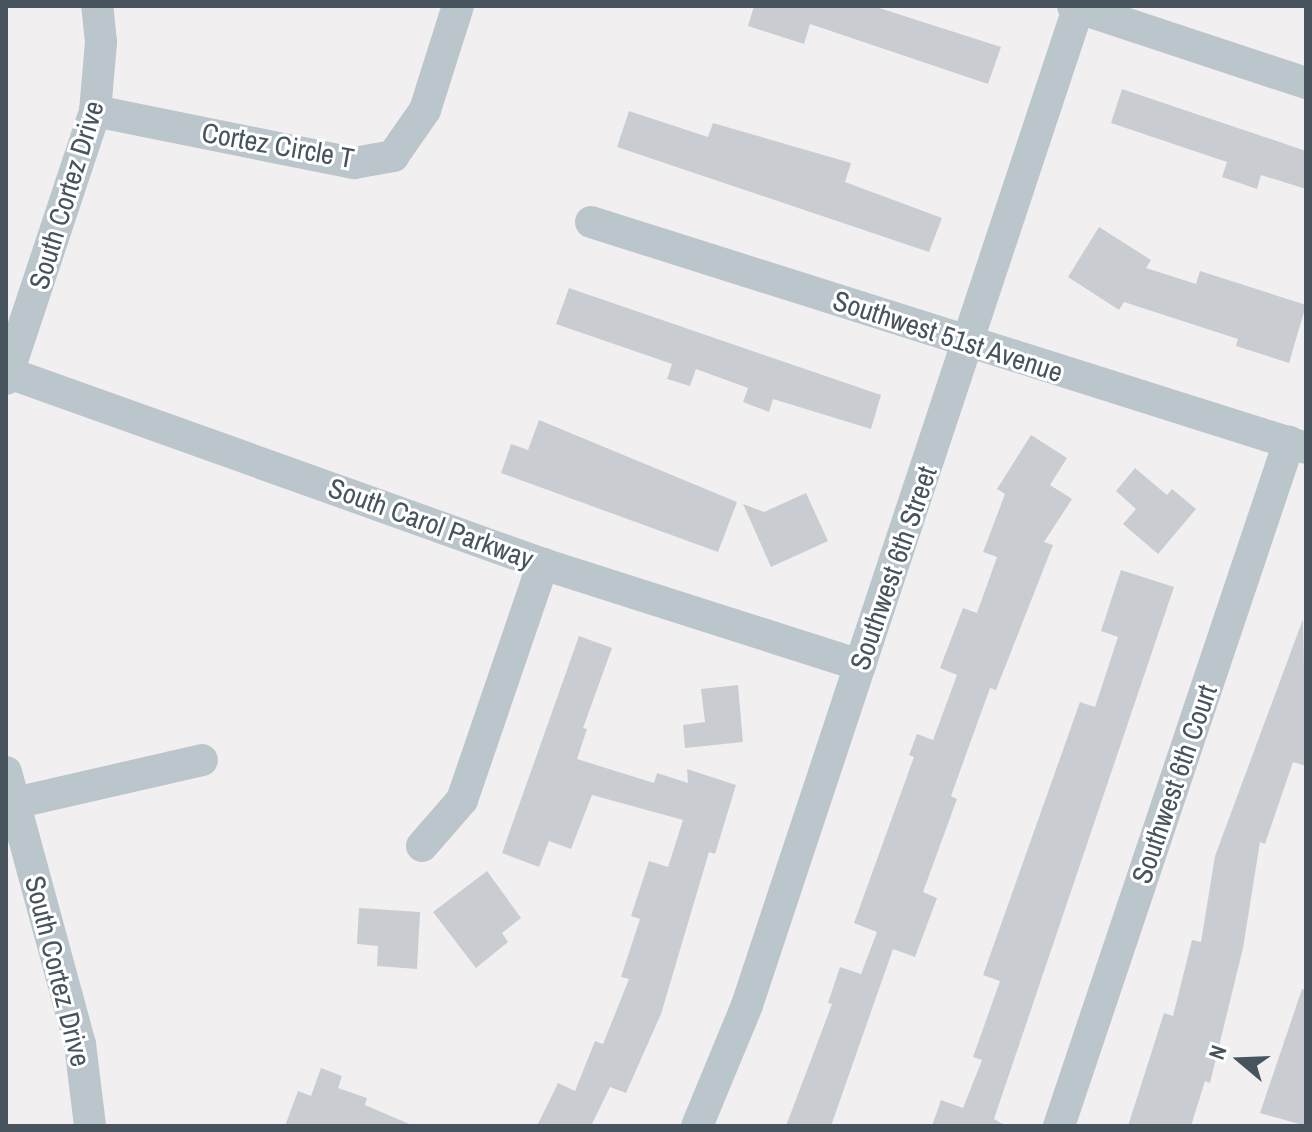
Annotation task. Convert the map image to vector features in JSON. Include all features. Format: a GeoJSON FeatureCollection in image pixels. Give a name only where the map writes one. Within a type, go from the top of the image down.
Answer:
{"type":"FeatureCollection","features":[{"type":"Feature","properties":{"kind":"street","name":"South Cortez Drive"},"geometry":{"type":"LineString","coordinates":[[7,375],[95,111],[101,42],[97,6]]}},
{"type":"Feature","properties":{"kind":"street","name":"Cortez Circle T"},"geometry":{"type":"LineString","coordinates":[[95,111],[354,163],[393,156],[425,110],[458,6]]}},
{"type":"Feature","properties":{"kind":"street"},"geometry":{"type":"LineString","coordinates":[[1077,7],[1306,83]]}},
{"type":"Feature","properties":{"kind":"street","name":"Southwest 6th Street"},"geometry":{"type":"LineString","coordinates":[[697,1126],[747,1005],[970,344],[1077,7]]}},
{"type":"Feature","properties":{"kind":"street","name":"Southwest 51st Avenue"},"geometry":{"type":"LineString","coordinates":[[591,222],[1297,445]]}},
{"type":"Feature","properties":{"kind":"street","name":"South Carol Parkway"},"geometry":{"type":"LineString","coordinates":[[7,375],[543,564],[860,665]]}},
{"type":"Feature","properties":{"kind":"street","name":"Southwest 6th Court"},"geometry":{"type":"LineString","coordinates":[[1059,1126],[1297,445]]}},
{"type":"Feature","properties":{"kind":"street"},"geometry":{"type":"LineString","coordinates":[[422,846],[462,800],[543,564]]}},
{"type":"Feature","properties":{"kind":"street"},"geometry":{"type":"LineString","coordinates":[[9,793],[202,760]]}},
{"type":"Feature","properties":{"kind":"street","name":"South Cortez Drive"},"geometry":{"type":"LineString","coordinates":[[9,793],[80,1044],[90,1126]]}},
{"type":"Feature","properties":{"kind":"building"},"geometry":{"type":"Polygon","coordinates":[[[754,6],[873,6],[1001,47],[988,84],[810,24],[804,44],[748,26],[754,6]]]}},
{"type":"Feature","properties":{"kind":"building"},"geometry":{"type":"Polygon","coordinates":[[[1122,89],[1306,151],[1306,189],[1261,175],[1257,189],[1222,177],[1227,162],[1111,123],[1122,89]]]}},
{"type":"Feature","properties":{"kind":"building"},"geometry":{"type":"Polygon","coordinates":[[[629,111],[708,137],[713,123],[851,163],[845,182],[942,218],[929,252],[617,147],[629,111]]]}},
{"type":"Feature","properties":{"kind":"building"},"geometry":{"type":"Polygon","coordinates":[[[1099,227],[1151,260],[1146,268],[1196,284],[1200,271],[1306,305],[1289,363],[1236,346],[1238,339],[1124,302],[1119,310],[1068,277],[1099,227]]]}},
{"type":"Feature","properties":{"kind":"building"},"geometry":{"type":"Polygon","coordinates":[[[569,288],[881,395],[871,429],[773,399],[769,412],[743,402],[748,388],[696,369],[690,386],[667,379],[672,364],[556,324],[569,288]]]}},
{"type":"Feature","properties":{"kind":"building"},"geometry":{"type":"Polygon","coordinates":[[[539,420],[737,502],[718,552],[501,473],[511,444],[528,450],[539,420]]]}},
{"type":"Feature","properties":{"kind":"building"},"geometry":{"type":"Polygon","coordinates":[[[1031,435],[1067,458],[1050,485],[1072,499],[1044,542],[1053,545],[996,690],[990,688],[951,796],[957,799],[923,892],[937,898],[915,957],[893,949],[831,1126],[786,1126],[832,1004],[828,1003],[840,967],[861,974],[877,932],[854,923],[914,757],[909,755],[917,734],[933,740],[957,675],[940,668],[963,608],[977,613],[997,557],[983,552],[1005,494],[997,489],[1031,435]]]}},
{"type":"Feature","properties":{"kind":"building"},"geometry":{"type":"Polygon","coordinates":[[[1135,468],[1167,495],[1172,489],[1196,509],[1158,554],[1123,524],[1136,509],[1116,491],[1135,468]]]}},
{"type":"Feature","properties":{"kind":"building"},"geometry":{"type":"Polygon","coordinates":[[[806,493],[828,541],[771,567],[743,504],[764,512],[806,493]]]}},
{"type":"Feature","properties":{"kind":"building"},"geometry":{"type":"Polygon","coordinates":[[[1121,570],[1174,587],[994,1119],[1006,1126],[932,1126],[941,1100],[963,1108],[982,1060],[973,1057],[1000,981],[983,975],[1080,702],[1095,707],[1118,637],[1101,631],[1121,570]]]}},
{"type":"Feature","properties":{"kind":"building"},"geometry":{"type":"Polygon","coordinates":[[[1303,619],[1306,766],[1293,762],[1265,844],[1260,842],[1243,948],[1210,1083],[1205,1081],[1191,1126],[1128,1126],[1164,1013],[1173,1016],[1192,940],[1201,942],[1215,856],[1303,619]]]}},
{"type":"Feature","properties":{"kind":"building"},"geometry":{"type":"Polygon","coordinates":[[[579,636],[612,648],[583,728],[587,729],[577,759],[654,783],[657,773],[688,783],[687,769],[736,785],[715,854],[709,852],[661,1014],[626,1093],[610,1087],[591,1126],[537,1126],[558,1083],[575,1091],[595,1041],[603,1044],[629,979],[621,977],[640,919],[631,916],[649,861],[668,867],[683,820],[592,795],[571,849],[549,841],[539,867],[502,853],[579,636]]]}},
{"type":"Feature","properties":{"kind":"building"},"geometry":{"type":"Polygon","coordinates":[[[738,685],[743,742],[685,748],[683,725],[705,722],[701,689],[738,685]]]}},
{"type":"Feature","properties":{"kind":"building"},"geometry":{"type":"Polygon","coordinates":[[[487,871],[521,918],[502,933],[508,942],[476,968],[433,912],[487,871]]]}},
{"type":"Feature","properties":{"kind":"building"},"geometry":{"type":"Polygon","coordinates":[[[359,908],[420,912],[417,969],[377,966],[378,946],[357,944],[359,908]]]}},
{"type":"Feature","properties":{"kind":"building"},"geometry":{"type":"Polygon","coordinates":[[[1302,989],[1306,990],[1306,1126],[1260,1113],[1302,989]]]}},
{"type":"Feature","properties":{"kind":"building"},"geometry":{"type":"Polygon","coordinates":[[[321,1068],[342,1076],[338,1088],[367,1098],[365,1105],[414,1126],[285,1126],[298,1091],[311,1096],[321,1068]]]}}]}
